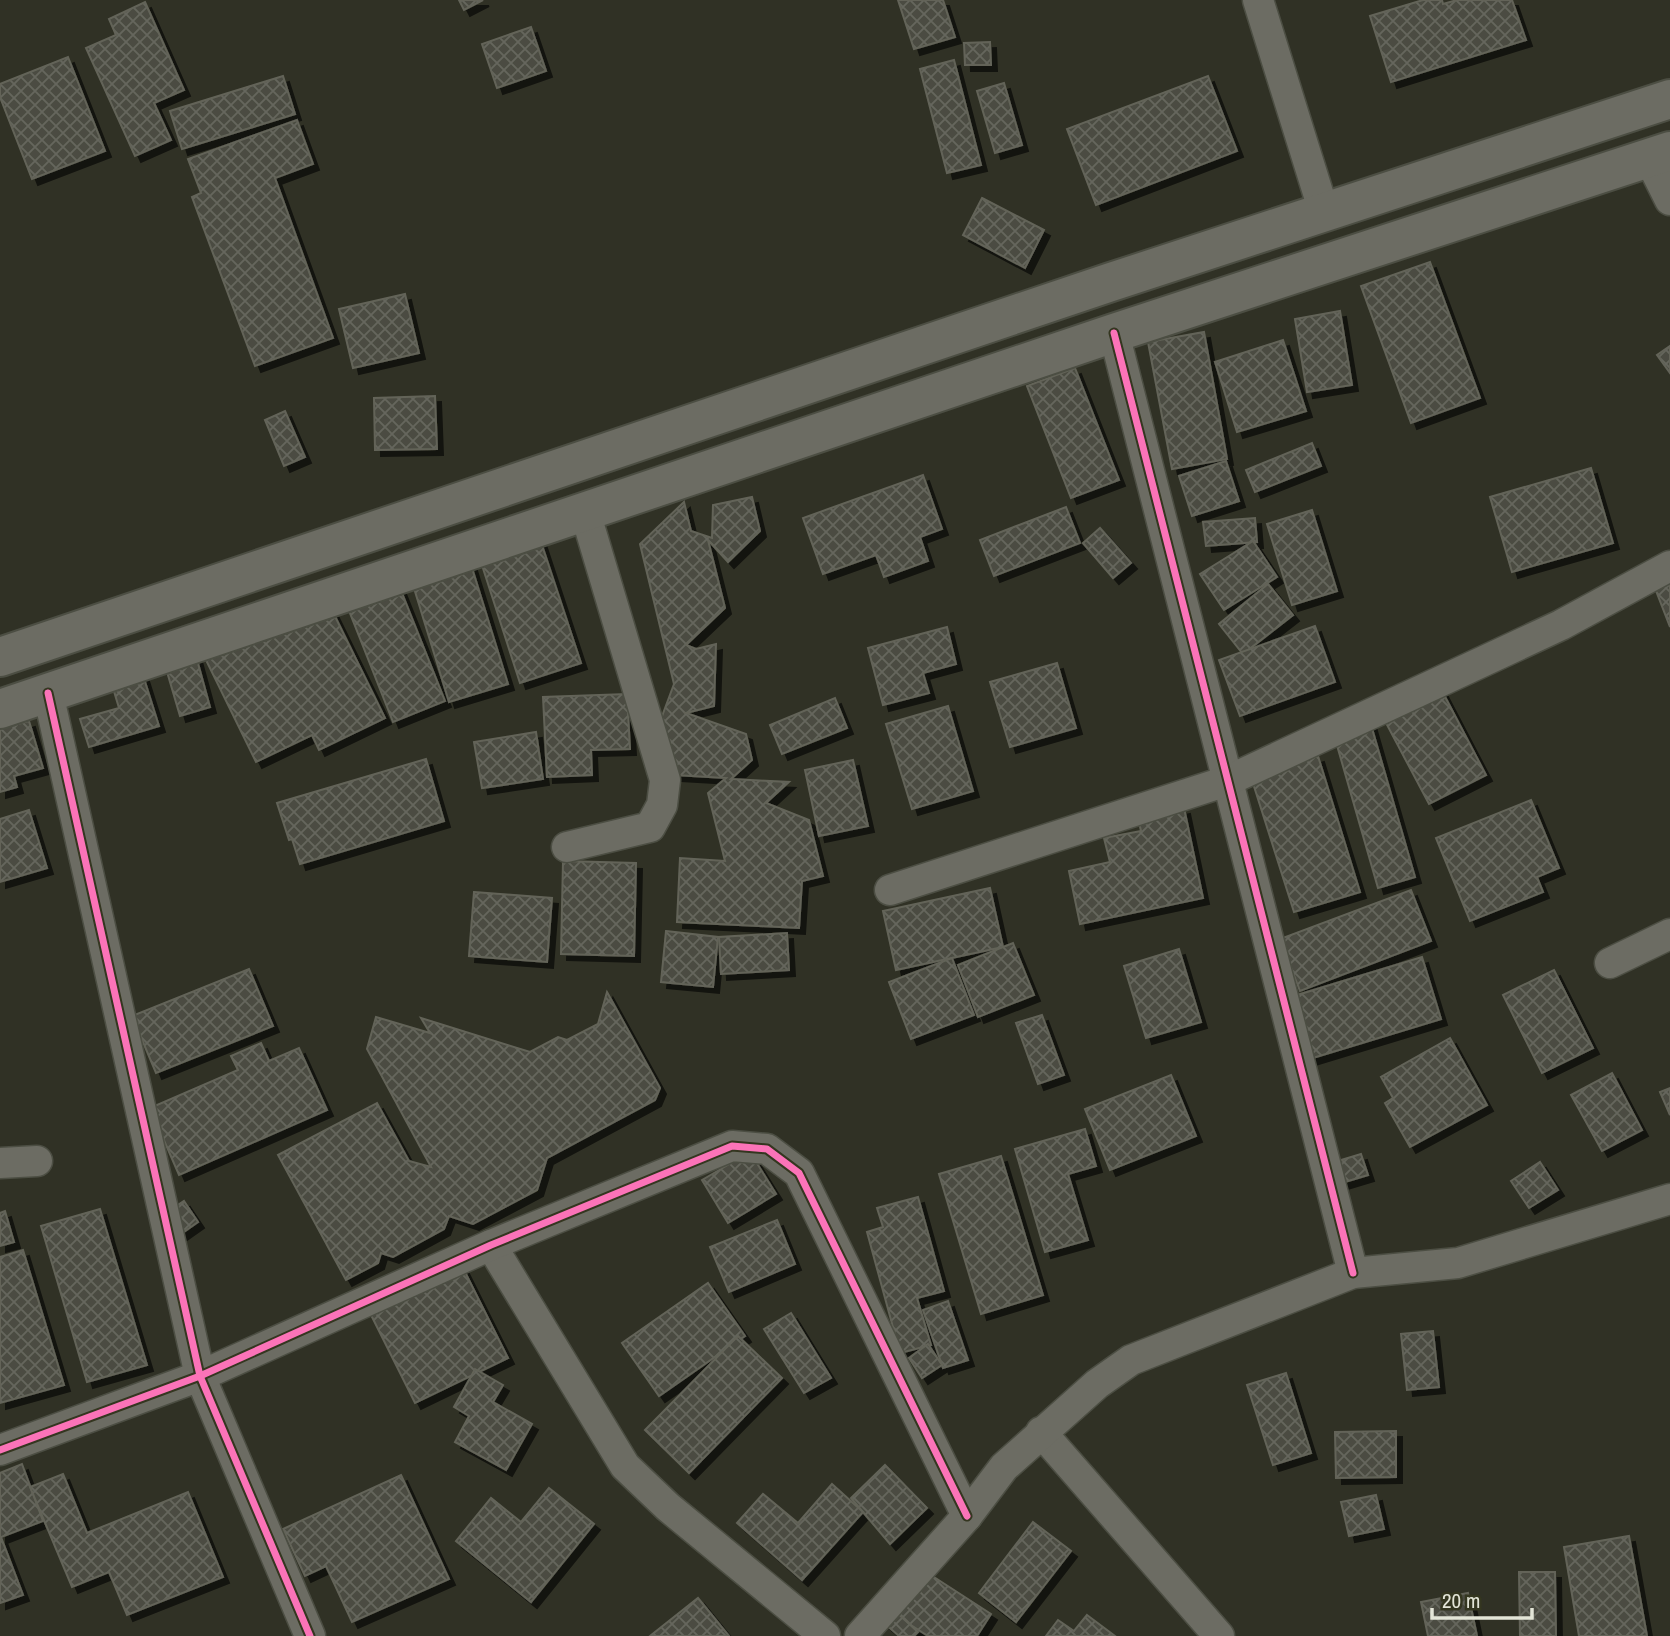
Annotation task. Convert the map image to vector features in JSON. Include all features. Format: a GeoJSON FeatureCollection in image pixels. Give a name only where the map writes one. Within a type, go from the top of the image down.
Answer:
{"type":"FeatureCollection","features":[{"type":"Feature","properties":{"kind":"main road"},"geometry":{"type":"LineString","coordinates":[[0,657],[1324,212],[1670,99]]}},
{"type":"Feature","properties":{"kind":"main road"},"geometry":{"type":"LineString","coordinates":[[0,709],[1114,333],[1659,155]]}},
{"type":"Feature","properties":{"kind":"street"},"geometry":{"type":"LineString","coordinates":[[1258,0],[1324,212]]}},
{"type":"Feature","properties":{"kind":"street"},"geometry":{"type":"LineString","coordinates":[[1659,155],[1670,200]]}},
{"type":"Feature","properties":{"kind":"street"},"geometry":{"type":"LineString","coordinates":[[1114,333],[1353,1273]]}},
{"type":"Feature","properties":{"kind":"street"},"geometry":{"type":"LineString","coordinates":[[567,847],[650,827],[662,805],[665,780],[585,512]]}},
{"type":"Feature","properties":{"kind":"street"},"geometry":{"type":"LineString","coordinates":[[890,890],[1227,781],[1561,625],[1670,566]]}},
{"type":"Feature","properties":{"kind":"street"},"geometry":{"type":"LineString","coordinates":[[48,693],[200,1376],[310,1636]]}},
{"type":"Feature","properties":{"kind":"street"},"geometry":{"type":"LineString","coordinates":[[1610,963],[1670,934]]}},
{"type":"Feature","properties":{"kind":"street"},"geometry":{"type":"LineString","coordinates":[[0,1450],[200,1376],[491,1245],[732,1146],[767,1149],[799,1173],[967,1516]]}},
{"type":"Feature","properties":{"kind":"street"},"geometry":{"type":"LineString","coordinates":[[0,1163],[37,1161]]}},
{"type":"Feature","properties":{"kind":"street"},"geometry":{"type":"LineString","coordinates":[[860,1636],[967,1516],[1004,1467],[1097,1384],[1131,1360],[1353,1273],[1458,1263],[1670,1199]]}},
{"type":"Feature","properties":{"kind":"street"},"geometry":{"type":"LineString","coordinates":[[491,1245],[625,1466],[667,1507],[825,1636]]}},
{"type":"Feature","properties":{"kind":"street"},"geometry":{"type":"LineString","coordinates":[[1041,1432],[1219,1636]]}},
{"type":"Feature","properties":{"kind":"building"},"geometry":{"type":"Polygon","coordinates":[[[459,0],[483,0],[464,10],[459,0]]]}},
{"type":"Feature","properties":{"kind":"building"},"geometry":{"type":"Polygon","coordinates":[[[898,0],[943,0],[955,37],[914,49],[898,0]]]}},
{"type":"Feature","properties":{"kind":"building"},"geometry":{"type":"Polygon","coordinates":[[[1423,0],[1442,0],[1443,4],[1457,0],[1512,0],[1526,40],[1391,82],[1370,16],[1423,0]]]}},
{"type":"Feature","properties":{"kind":"building"},"geometry":{"type":"Polygon","coordinates":[[[145,2],[184,90],[154,103],[171,140],[135,156],[86,48],[116,35],[109,19],[145,2]]]}},
{"type":"Feature","properties":{"kind":"building"},"geometry":{"type":"Polygon","coordinates":[[[531,27],[546,71],[497,88],[482,44],[531,27]]]}},
{"type":"Feature","properties":{"kind":"building"},"geometry":{"type":"Polygon","coordinates":[[[990,42],[991,65],[965,65],[964,43],[990,42]]]}},
{"type":"Feature","properties":{"kind":"building"},"geometry":{"type":"Polygon","coordinates":[[[68,57],[105,151],[32,179],[0,97],[0,84],[68,57]]]}},
{"type":"Feature","properties":{"kind":"building"},"geometry":{"type":"Polygon","coordinates":[[[954,60],[981,165],[947,173],[920,69],[954,60]]]}},
{"type":"Feature","properties":{"kind":"building"},"geometry":{"type":"Polygon","coordinates":[[[283,76],[295,114],[182,149],[170,111],[283,76]]]}},
{"type":"Feature","properties":{"kind":"building"},"geometry":{"type":"Polygon","coordinates":[[[1208,76],[1237,151],[1096,205],[1067,129],[1208,76]]]}},
{"type":"Feature","properties":{"kind":"building"},"geometry":{"type":"Polygon","coordinates":[[[1004,83],[1022,145],[995,153],[977,91],[1004,83]]]}},
{"type":"Feature","properties":{"kind":"building"},"geometry":{"type":"Polygon","coordinates":[[[297,120],[313,164],[275,178],[333,338],[255,366],[192,197],[201,193],[188,159],[297,120]]]}},
{"type":"Feature","properties":{"kind":"building"},"geometry":{"type":"Polygon","coordinates":[[[982,198],[1044,230],[1025,268],[963,235],[982,198]]]}},
{"type":"Feature","properties":{"kind":"building"},"geometry":{"type":"Polygon","coordinates":[[[1430,262],[1480,398],[1411,423],[1361,286],[1430,262]]]}},
{"type":"Feature","properties":{"kind":"building"},"geometry":{"type":"Polygon","coordinates":[[[405,294],[419,353],[353,368],[339,309],[405,294]]]}},
{"type":"Feature","properties":{"kind":"building"},"geometry":{"type":"Polygon","coordinates":[[[1340,311],[1352,385],[1307,392],[1295,319],[1340,311]]]}},
{"type":"Feature","properties":{"kind":"building"},"geometry":{"type":"Polygon","coordinates":[[[1204,332],[1227,459],[1172,469],[1148,342],[1204,332]]]}},
{"type":"Feature","properties":{"kind":"building"},"geometry":{"type":"Polygon","coordinates":[[[1283,340],[1306,411],[1237,432],[1215,362],[1283,340]]]}},
{"type":"Feature","properties":{"kind":"building"},"geometry":{"type":"Polygon","coordinates":[[[1670,346],[1670,373],[1657,355],[1670,346]]]}},
{"type":"Feature","properties":{"kind":"building"},"geometry":{"type":"Polygon","coordinates":[[[1075,368],[1119,480],[1071,498],[1027,386],[1075,368]]]}},
{"type":"Feature","properties":{"kind":"building"},"geometry":{"type":"Polygon","coordinates":[[[435,396],[437,449],[375,450],[374,398],[435,396]]]}},
{"type":"Feature","properties":{"kind":"building"},"geometry":{"type":"Polygon","coordinates":[[[285,411],[305,457],[284,466],[265,420],[285,411]]]}},
{"type":"Feature","properties":{"kind":"building"},"geometry":{"type":"Polygon","coordinates":[[[1312,443],[1321,466],[1255,492],[1246,470],[1312,443]]]}},
{"type":"Feature","properties":{"kind":"building"},"geometry":{"type":"Polygon","coordinates":[[[1226,461],[1239,501],[1192,516],[1179,476],[1226,461]]]}},
{"type":"Feature","properties":{"kind":"building"},"geometry":{"type":"Polygon","coordinates":[[[1591,468],[1613,543],[1512,572],[1490,497],[1591,468]]]}},
{"type":"Feature","properties":{"kind":"building"},"geometry":{"type":"Polygon","coordinates":[[[923,475],[942,529],[920,537],[928,561],[884,577],[876,555],[823,574],[803,518],[923,475]]]}},
{"type":"Feature","properties":{"kind":"building"},"geometry":{"type":"Polygon","coordinates":[[[752,497],[760,531],[728,562],[708,540],[725,608],[686,645],[696,649],[716,644],[714,706],[686,713],[746,734],[752,760],[731,779],[789,782],[766,803],[809,820],[823,876],[802,881],[799,928],[677,922],[680,858],[725,861],[708,793],[726,778],[675,775],[661,719],[674,684],[640,544],[684,502],[691,531],[712,538],[713,505],[752,497]]]}},
{"type":"Feature","properties":{"kind":"building"},"geometry":{"type":"Polygon","coordinates":[[[1066,507],[1080,543],[994,576],[980,540],[1066,507]]]}},
{"type":"Feature","properties":{"kind":"building"},"geometry":{"type":"Polygon","coordinates":[[[1312,510],[1337,591],[1292,605],[1267,524],[1312,510]]]}},
{"type":"Feature","properties":{"kind":"building"},"geometry":{"type":"Polygon","coordinates":[[[1255,518],[1257,542],[1206,546],[1203,522],[1255,518]]]}},
{"type":"Feature","properties":{"kind":"building"},"geometry":{"type":"Polygon","coordinates":[[[1100,528],[1131,563],[1113,578],[1083,543],[1100,528]]]}},
{"type":"Feature","properties":{"kind":"building"},"geometry":{"type":"Polygon","coordinates":[[[539,536],[581,663],[520,683],[479,556],[539,536]]]}},
{"type":"Feature","properties":{"kind":"building"},"geometry":{"type":"Polygon","coordinates":[[[1253,541],[1277,577],[1224,610],[1200,574],[1253,541]]]}},
{"type":"Feature","properties":{"kind":"building"},"geometry":{"type":"Polygon","coordinates":[[[468,555],[508,684],[449,702],[409,572],[468,555]]]}},
{"type":"Feature","properties":{"kind":"building"},"geometry":{"type":"Polygon","coordinates":[[[1670,561],[1670,627],[1648,570],[1670,561]]]}},
{"type":"Feature","properties":{"kind":"building"},"geometry":{"type":"Polygon","coordinates":[[[396,578],[445,701],[393,722],[344,598],[396,578]]]}},
{"type":"Feature","properties":{"kind":"building"},"geometry":{"type":"Polygon","coordinates":[[[1268,584],[1293,615],[1243,654],[1219,624],[1268,584]]]}},
{"type":"Feature","properties":{"kind":"building"},"geometry":{"type":"Polygon","coordinates":[[[327,600],[385,718],[319,750],[312,735],[256,762],[205,658],[327,600]]]}},
{"type":"Feature","properties":{"kind":"building"},"geometry":{"type":"Polygon","coordinates":[[[1315,626],[1335,682],[1240,716],[1219,660],[1315,626]]]}},
{"type":"Feature","properties":{"kind":"building"},"geometry":{"type":"Polygon","coordinates":[[[947,627],[956,664],[923,673],[929,693],[883,705],[868,648],[947,627]]]}},
{"type":"Feature","properties":{"kind":"building"},"geometry":{"type":"Polygon","coordinates":[[[196,656],[210,707],[180,716],[165,665],[196,656]]]}},
{"type":"Feature","properties":{"kind":"building"},"geometry":{"type":"Polygon","coordinates":[[[1057,663],[1076,728],[1010,747],[990,682],[1057,663]]]}},
{"type":"Feature","properties":{"kind":"building"},"geometry":{"type":"Polygon","coordinates":[[[141,669],[159,726],[89,747],[80,719],[119,708],[110,678],[141,669]]]}},
{"type":"Feature","properties":{"kind":"building"},"geometry":{"type":"Polygon","coordinates":[[[1441,689],[1486,775],[1429,804],[1377,706],[1441,689]]]}},
{"type":"Feature","properties":{"kind":"building"},"geometry":{"type":"Polygon","coordinates":[[[627,694],[630,749],[591,750],[592,775],[547,777],[543,697],[627,694]]]}},
{"type":"Feature","properties":{"kind":"building"},"geometry":{"type":"Polygon","coordinates":[[[835,698],[847,728],[782,754],[770,725],[835,698]]]}},
{"type":"Feature","properties":{"kind":"building"},"geometry":{"type":"Polygon","coordinates":[[[948,706],[973,791],[912,809],[886,724],[948,706]]]}},
{"type":"Feature","properties":{"kind":"building"},"geometry":{"type":"Polygon","coordinates":[[[1369,718],[1415,877],[1378,888],[1332,728],[1369,718]]]}},
{"type":"Feature","properties":{"kind":"building"},"geometry":{"type":"Polygon","coordinates":[[[29,721],[43,768],[14,776],[17,787],[0,792],[0,729],[29,721]]]}},
{"type":"Feature","properties":{"kind":"building"},"geometry":{"type":"Polygon","coordinates":[[[536,732],[543,779],[482,788],[474,742],[536,732]]]}},
{"type":"Feature","properties":{"kind":"building"},"geometry":{"type":"Polygon","coordinates":[[[1318,756],[1360,892],[1294,912],[1251,777],[1318,756]]]}},
{"type":"Feature","properties":{"kind":"building"},"geometry":{"type":"Polygon","coordinates":[[[426,759],[444,821],[300,864],[277,803],[426,759]]]}},
{"type":"Feature","properties":{"kind":"building"},"geometry":{"type":"Polygon","coordinates":[[[853,760],[868,826],[819,836],[805,770],[853,760]]]}},
{"type":"Feature","properties":{"kind":"building"},"geometry":{"type":"Polygon","coordinates":[[[1531,800],[1559,868],[1537,877],[1543,892],[1470,921],[1436,838],[1531,800]]]}},
{"type":"Feature","properties":{"kind":"building"},"geometry":{"type":"Polygon","coordinates":[[[1184,808],[1203,898],[1080,924],[1069,871],[1110,862],[1104,838],[1141,831],[1138,818],[1184,808]]]}},
{"type":"Feature","properties":{"kind":"building"},"geometry":{"type":"Polygon","coordinates":[[[29,810],[47,868],[0,882],[0,819],[29,810]]]}},
{"type":"Feature","properties":{"kind":"building"},"geometry":{"type":"Polygon","coordinates":[[[563,861],[636,863],[634,956],[561,954],[563,861]]]}},
{"type":"Feature","properties":{"kind":"building"},"geometry":{"type":"Polygon","coordinates":[[[990,888],[1003,947],[896,970],[883,911],[990,888]]]}},
{"type":"Feature","properties":{"kind":"building"},"geometry":{"type":"Polygon","coordinates":[[[1411,890],[1431,941],[1300,991],[1280,939],[1411,890]]]}},
{"type":"Feature","properties":{"kind":"building"},"geometry":{"type":"Polygon","coordinates":[[[474,892],[552,898],[547,962],[469,956],[474,892]]]}},
{"type":"Feature","properties":{"kind":"building"},"geometry":{"type":"Polygon","coordinates":[[[666,931],[718,937],[713,987],[661,982],[666,931]]]}},
{"type":"Feature","properties":{"kind":"building"},"geometry":{"type":"Polygon","coordinates":[[[787,933],[789,970],[721,974],[719,937],[787,933]]]}},
{"type":"Feature","properties":{"kind":"building"},"geometry":{"type":"Polygon","coordinates":[[[1013,943],[1034,995],[978,1017],[958,965],[1013,943]]]}},
{"type":"Feature","properties":{"kind":"building"},"geometry":{"type":"Polygon","coordinates":[[[1179,949],[1201,1022],[1146,1038],[1124,966],[1179,949]]]}},
{"type":"Feature","properties":{"kind":"building"},"geometry":{"type":"Polygon","coordinates":[[[1422,957],[1441,1019],[1303,1061],[1284,999],[1422,957]]]}},
{"type":"Feature","properties":{"kind":"building"},"geometry":{"type":"Polygon","coordinates":[[[952,958],[974,1015],[911,1039],[889,982],[952,958]]]}},
{"type":"Feature","properties":{"kind":"building"},"geometry":{"type":"Polygon","coordinates":[[[249,969],[273,1026],[156,1073],[132,1016],[249,969]]]}},
{"type":"Feature","properties":{"kind":"building"},"geometry":{"type":"Polygon","coordinates":[[[1554,970],[1593,1048],[1542,1073],[1503,995],[1554,970]]]}},
{"type":"Feature","properties":{"kind":"building"},"geometry":{"type":"Polygon","coordinates":[[[607,992],[660,1088],[655,1100],[547,1158],[537,1190],[473,1224],[449,1216],[444,1229],[393,1257],[381,1253],[378,1263],[346,1280],[278,1155],[377,1103],[409,1161],[431,1167],[367,1049],[376,1017],[430,1033],[421,1018],[530,1052],[558,1037],[567,1040],[598,1024],[607,992]]]}},
{"type":"Feature","properties":{"kind":"building"},"geometry":{"type":"Polygon","coordinates":[[[1042,1015],[1064,1075],[1038,1084],[1016,1023],[1042,1015]]]}},
{"type":"Feature","properties":{"kind":"building"},"geometry":{"type":"Polygon","coordinates":[[[1450,1038],[1487,1105],[1410,1147],[1385,1103],[1393,1098],[1381,1077],[1450,1038]]]}},
{"type":"Feature","properties":{"kind":"building"},"geometry":{"type":"Polygon","coordinates":[[[261,1043],[269,1061],[299,1048],[327,1110],[179,1175],[150,1108],[238,1070],[231,1056],[261,1043]]]}},
{"type":"Feature","properties":{"kind":"building"},"geometry":{"type":"Polygon","coordinates":[[[1612,1073],[1642,1130],[1602,1151],[1571,1095],[1612,1073]]]}},
{"type":"Feature","properties":{"kind":"building"},"geometry":{"type":"Polygon","coordinates":[[[1171,1075],[1196,1136],[1110,1170],[1085,1109],[1171,1075]]]}},
{"type":"Feature","properties":{"kind":"building"},"geometry":{"type":"Polygon","coordinates":[[[1670,1088],[1670,1115],[1660,1092],[1670,1088]]]}},
{"type":"Feature","properties":{"kind":"building"},"geometry":{"type":"Polygon","coordinates":[[[1085,1129],[1096,1166],[1068,1174],[1088,1240],[1045,1252],[1015,1149],[1085,1129]]]}},
{"type":"Feature","properties":{"kind":"building"},"geometry":{"type":"Polygon","coordinates":[[[750,1152],[776,1194],[728,1223],[702,1180],[750,1152]]]}},
{"type":"Feature","properties":{"kind":"building"},"geometry":{"type":"Polygon","coordinates":[[[1361,1154],[1368,1175],[1335,1185],[1328,1164],[1361,1154]]]}},
{"type":"Feature","properties":{"kind":"building"},"geometry":{"type":"Polygon","coordinates":[[[1001,1156],[1043,1295],[981,1314],[939,1174],[1001,1156]]]}},
{"type":"Feature","properties":{"kind":"building"},"geometry":{"type":"Polygon","coordinates":[[[1540,1162],[1558,1190],[1529,1208],[1511,1181],[1540,1162]]]}},
{"type":"Feature","properties":{"kind":"building"},"geometry":{"type":"Polygon","coordinates":[[[918,1197],[944,1291],[917,1298],[931,1345],[900,1353],[867,1232],[883,1227],[877,1208],[918,1197]]]}},
{"type":"Feature","properties":{"kind":"building"},"geometry":{"type":"Polygon","coordinates":[[[184,1201],[198,1222],[178,1236],[163,1215],[184,1201]]]}},
{"type":"Feature","properties":{"kind":"building"},"geometry":{"type":"Polygon","coordinates":[[[100,1209],[147,1365],[87,1382],[41,1226],[100,1209]]]}},
{"type":"Feature","properties":{"kind":"building"},"geometry":{"type":"Polygon","coordinates":[[[5,1211],[14,1242],[0,1246],[0,1213],[5,1211]]]}},
{"type":"Feature","properties":{"kind":"building"},"geometry":{"type":"Polygon","coordinates":[[[777,1220],[795,1264],[729,1292],[710,1247],[777,1220]]]}},
{"type":"Feature","properties":{"kind":"building"},"geometry":{"type":"Polygon","coordinates":[[[23,1250],[64,1385],[0,1403],[0,1257],[23,1250]]]}},
{"type":"Feature","properties":{"kind":"building"},"geometry":{"type":"Polygon","coordinates":[[[459,1260],[508,1358],[415,1403],[366,1305],[459,1260]]]}},
{"type":"Feature","properties":{"kind":"building"},"geometry":{"type":"Polygon","coordinates":[[[708,1283],[745,1336],[659,1396],[622,1343],[708,1283]]]}},
{"type":"Feature","properties":{"kind":"building"},"geometry":{"type":"Polygon","coordinates":[[[948,1301],[968,1360],[943,1368],[923,1310],[948,1301]]]}},
{"type":"Feature","properties":{"kind":"building"},"geometry":{"type":"Polygon","coordinates":[[[791,1313],[831,1378],[804,1393],[764,1329],[791,1313]]]}},
{"type":"Feature","properties":{"kind":"building"},"geometry":{"type":"Polygon","coordinates":[[[1433,1331],[1439,1387],[1407,1390],[1401,1334],[1433,1331]]]}},
{"type":"Feature","properties":{"kind":"building"},"geometry":{"type":"Polygon","coordinates":[[[738,1336],[782,1378],[689,1473],[645,1430],[738,1336]]]}},
{"type":"Feature","properties":{"kind":"building"},"geometry":{"type":"Polygon","coordinates":[[[928,1344],[942,1365],[922,1378],[909,1358],[928,1344]]]}},
{"type":"Feature","properties":{"kind":"building"},"geometry":{"type":"Polygon","coordinates":[[[475,1369],[503,1385],[493,1402],[532,1424],[506,1470],[455,1442],[469,1416],[454,1407],[475,1369]]]}},
{"type":"Feature","properties":{"kind":"building"},"geometry":{"type":"Polygon","coordinates":[[[1286,1373],[1311,1453],[1273,1465],[1247,1385],[1286,1373]]]}},
{"type":"Feature","properties":{"kind":"building"},"geometry":{"type":"Polygon","coordinates":[[[1396,1431],[1396,1477],[1336,1478],[1335,1432],[1396,1431]]]}},
{"type":"Feature","properties":{"kind":"building"},"geometry":{"type":"Polygon","coordinates":[[[22,1464],[43,1521],[1,1537],[23,1595],[0,1603],[0,1473],[22,1464]]]}},
{"type":"Feature","properties":{"kind":"building"},"geometry":{"type":"Polygon","coordinates":[[[885,1465],[927,1508],[890,1544],[851,1498],[885,1465]]]}},
{"type":"Feature","properties":{"kind":"building"},"geometry":{"type":"Polygon","coordinates":[[[63,1474],[87,1533],[188,1492],[223,1577],[127,1615],[109,1572],[72,1587],[30,1487],[63,1474]]]}},
{"type":"Feature","properties":{"kind":"building"},"geometry":{"type":"Polygon","coordinates":[[[401,1475],[449,1579],[352,1622],[326,1566],[305,1576],[283,1529],[401,1475]]]}},
{"type":"Feature","properties":{"kind":"building"},"geometry":{"type":"Polygon","coordinates":[[[832,1484],[863,1512],[802,1580],[737,1523],[763,1494],[798,1523],[832,1484]]]}},
{"type":"Feature","properties":{"kind":"building"},"geometry":{"type":"Polygon","coordinates":[[[549,1488],[594,1524],[531,1602],[456,1541],[491,1498],[521,1522],[549,1488]]]}},
{"type":"Feature","properties":{"kind":"building"},"geometry":{"type":"Polygon","coordinates":[[[1376,1495],[1384,1529],[1349,1536],[1341,1502],[1376,1495]]]}},
{"type":"Feature","properties":{"kind":"building"},"geometry":{"type":"Polygon","coordinates":[[[1033,1522],[1071,1551],[1016,1622],[979,1593],[1033,1522]]]}},
{"type":"Feature","properties":{"kind":"building"},"geometry":{"type":"Polygon","coordinates":[[[1629,1536],[1647,1636],[1579,1636],[1564,1547],[1629,1536]]]}},
{"type":"Feature","properties":{"kind":"building"},"geometry":{"type":"Polygon","coordinates":[[[920,1568],[991,1614],[977,1636],[928,1636],[892,1613],[920,1568]]]}},
{"type":"Feature","properties":{"kind":"building"},"geometry":{"type":"Polygon","coordinates":[[[1519,1572],[1555,1572],[1556,1636],[1520,1636],[1519,1572]]]}},
{"type":"Feature","properties":{"kind":"building"},"geometry":{"type":"Polygon","coordinates":[[[1468,1593],[1477,1636],[1428,1636],[1421,1602],[1468,1593]]]}},
{"type":"Feature","properties":{"kind":"building"},"geometry":{"type":"Polygon","coordinates":[[[698,1598],[729,1636],[650,1636],[698,1598]]]}},
{"type":"Feature","properties":{"kind":"building"},"geometry":{"type":"Polygon","coordinates":[[[895,1611],[918,1632],[914,1636],[899,1636],[884,1623],[895,1611]]]}},
{"type":"Feature","properties":{"kind":"building"},"geometry":{"type":"Polygon","coordinates":[[[1087,1615],[1115,1636],[1046,1636],[1058,1620],[1074,1631],[1087,1615]]]}},
{"type":"Feature","properties":{"kind":"cycle path"},"geometry":{"type":"LineString","coordinates":[[1114,333],[1353,1273]]}},
{"type":"Feature","properties":{"kind":"cycle path"},"geometry":{"type":"LineString","coordinates":[[48,693],[200,1376],[310,1636]]}},
{"type":"Feature","properties":{"kind":"cycle path"},"geometry":{"type":"LineString","coordinates":[[0,1450],[200,1376],[491,1245],[732,1146],[767,1149],[799,1173],[967,1516]]}}]}
